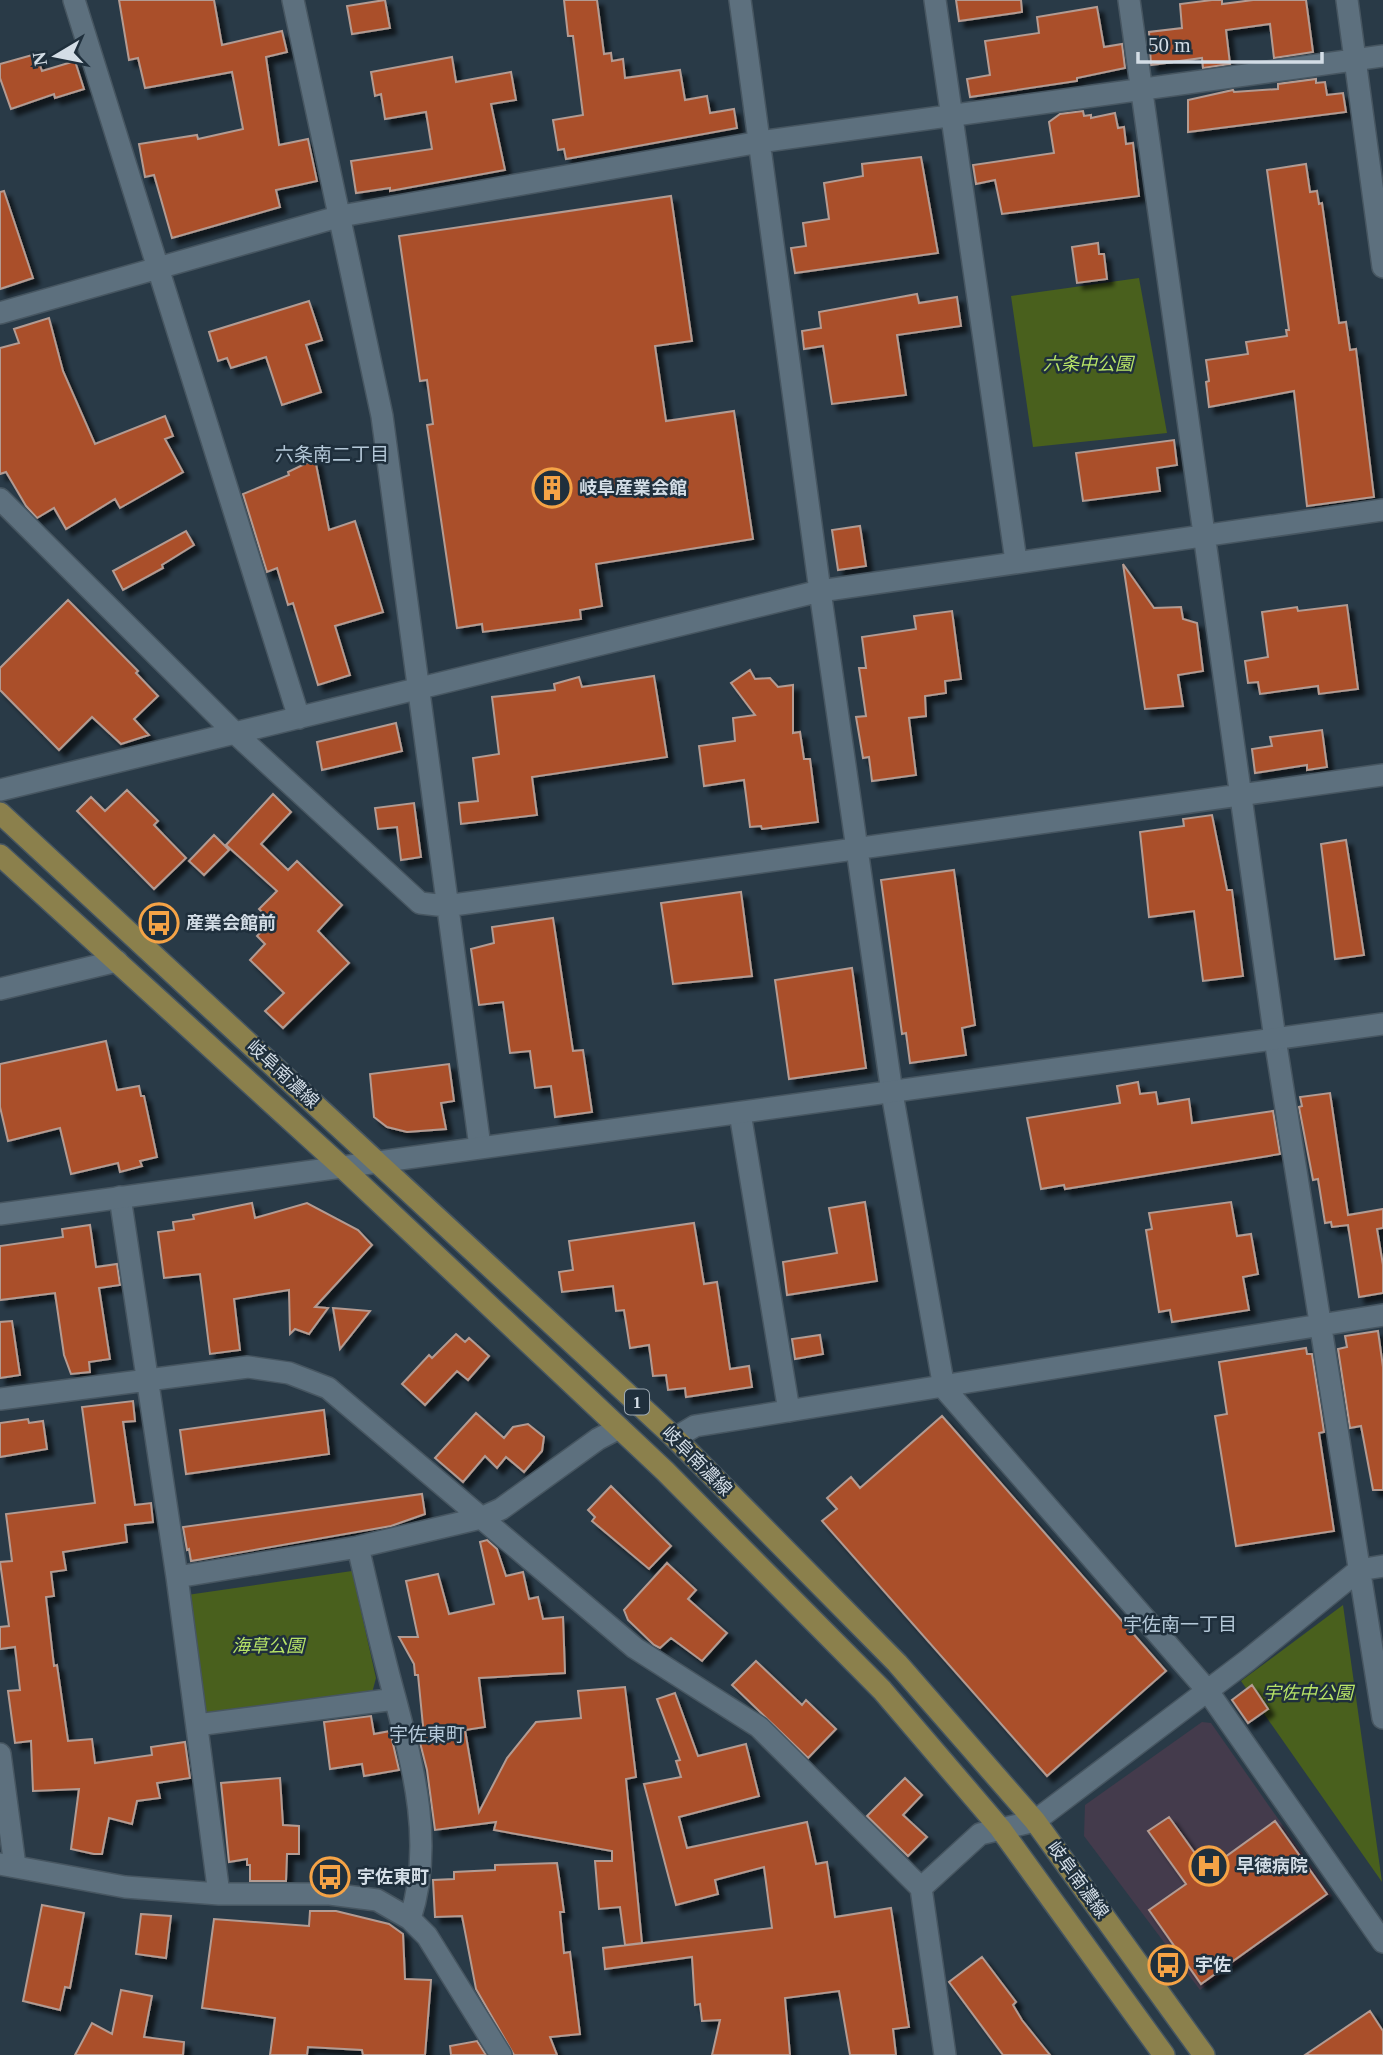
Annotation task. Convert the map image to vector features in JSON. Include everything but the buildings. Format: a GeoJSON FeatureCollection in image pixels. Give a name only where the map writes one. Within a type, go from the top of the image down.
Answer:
{"type":"FeatureCollection","features":[{"type":"Feature","properties":{"kind":"main road","name":"岐阜南濃線"},"geometry":{"type":"LineString","coordinates":[[0,813],[675,1438],[897,1663],[1035,1821],[1204,2055]]}},
{"type":"Feature","properties":{"kind":"main road","name":"岐阜南濃線"},"geometry":{"type":"LineString","coordinates":[[0,855],[342,1167],[619,1428],[882,1690],[1000,1828],[1164,2055]]}},
{"type":"Feature","properties":{"kind":"street"},"geometry":{"type":"LineString","coordinates":[[74,0],[299,718]]}},
{"type":"Feature","properties":{"kind":"street"},"geometry":{"type":"LineString","coordinates":[[293,0],[382,416],[446,906],[481,1147]]}},
{"type":"Feature","properties":{"kind":"street"},"geometry":{"type":"LineString","coordinates":[[740,0],[820,591],[892,1093],[944,1388],[1207,1690],[1383,1942]]}},
{"type":"Feature","properties":{"kind":"street"},"geometry":{"type":"LineString","coordinates":[[935,0],[1016,561]]}},
{"type":"Feature","properties":{"kind":"street"},"geometry":{"type":"LineString","coordinates":[[1129,0],[1275,1039],[1383,1718]]}},
{"type":"Feature","properties":{"kind":"street"},"geometry":{"type":"LineString","coordinates":[[1347,0],[1383,267]]}},
{"type":"Feature","properties":{"kind":"street"},"geometry":{"type":"LineString","coordinates":[[0,313],[341,216],[760,142],[1383,56]]}},
{"type":"Feature","properties":{"kind":"street"},"geometry":{"type":"LineString","coordinates":[[0,499],[235,733],[420,903],[446,906],[1383,775]]}},
{"type":"Feature","properties":{"kind":"street"},"geometry":{"type":"LineString","coordinates":[[0,790],[820,591],[1383,510]]}},
{"type":"Feature","properties":{"kind":"street"},"geometry":{"type":"LineString","coordinates":[[0,989],[117,961]]}},
{"type":"Feature","properties":{"kind":"street"},"geometry":{"type":"LineString","coordinates":[[0,1214],[1383,1024]]}},
{"type":"Feature","properties":{"kind":"street"},"geometry":{"type":"LineString","coordinates":[[740,1113],[789,1411]]}},
{"type":"Feature","properties":{"kind":"street"},"geometry":{"type":"LineString","coordinates":[[120,1198],[145,1380],[177,1577],[219,1894]]}},
{"type":"Feature","properties":{"kind":"street"},"geometry":{"type":"LineString","coordinates":[[675,1438],[695,1426],[944,1388],[1383,1315]]}},
{"type":"Feature","properties":{"kind":"street"},"geometry":{"type":"LineString","coordinates":[[0,1399],[248,1367],[289,1373],[328,1388],[635,1648],[759,1727],[921,1888],[945,2055]]}},
{"type":"Feature","properties":{"kind":"street"},"geometry":{"type":"LineString","coordinates":[[177,1577],[358,1547],[481,1518],[501,1509],[598,1439],[619,1428]]}},
{"type":"Feature","properties":{"kind":"street"},"geometry":{"type":"LineString","coordinates":[[358,1547],[395,1699],[407,1736],[421,1814],[419,1891],[411,1919]]}},
{"type":"Feature","properties":{"kind":"street"},"geometry":{"type":"LineString","coordinates":[[921,1888],[980,1835],[1035,1821],[1359,1570],[1383,1566]]}},
{"type":"Feature","properties":{"kind":"street"},"geometry":{"type":"LineString","coordinates":[[197,1725],[395,1699]]}},
{"type":"Feature","properties":{"kind":"street"},"geometry":{"type":"LineString","coordinates":[[0,1754],[8,1865],[125,1887],[219,1894],[330,1894],[377,1900],[411,1919],[427,1936],[501,2055]]}},
{"type":"Feature","properties":{"kind":"shaded area","name":"早徳病院"},"geometry":{"type":"Polygon","coordinates":[[[1202,1722],[1211,1723],[1332,1896],[1200,1990],[1084,1836],[1085,1805],[1202,1722]]]}},
{"type":"Feature","properties":{"kind":"green space","name":"六条中公園"},"geometry":{"type":"Polygon","coordinates":[[[1139,278],[1167,433],[1033,447],[1011,296],[1139,278]]]}},
{"type":"Feature","properties":{"kind":"green space","name":"海草公園"},"geometry":{"type":"Polygon","coordinates":[[[352,1571],[376,1678],[372,1693],[205,1719],[187,1595],[352,1571]]]}},
{"type":"Feature","properties":{"kind":"green space","name":"宇佐中公園"},"geometry":{"type":"Polygon","coordinates":[[[1343,1605],[1382,1882],[1241,1681],[1343,1605]]]}},
{"type":"Feature","properties":{"kind":"place","name":"岐阜産業会館"},"geometry":{"type":"Point","coordinates":[552,488]}},
{"type":"Feature","properties":{"kind":"place","name":"産業会館前"},"geometry":{"type":"Point","coordinates":[159,923]}},
{"type":"Feature","properties":{"kind":"place","name":"早徳病院"},"geometry":{"type":"Point","coordinates":[1209,1866]}},
{"type":"Feature","properties":{"kind":"place","name":"宇佐東町"},"geometry":{"type":"Point","coordinates":[330,1877]}},
{"type":"Feature","properties":{"kind":"place","name":"宇佐"},"geometry":{"type":"Point","coordinates":[1168,1965]}},
{"type":"Feature","properties":{"kind":"district","name":"六条南二丁目"},"geometry":{"type":"Point","coordinates":[332,454]}},
{"type":"Feature","properties":{"kind":"district","name":"宇佐南一丁目"},"geometry":{"type":"Point","coordinates":[1180,1624]}},
{"type":"Feature","properties":{"kind":"district","name":"宇佐東町"},"geometry":{"type":"Point","coordinates":[427,1734]}}]}
